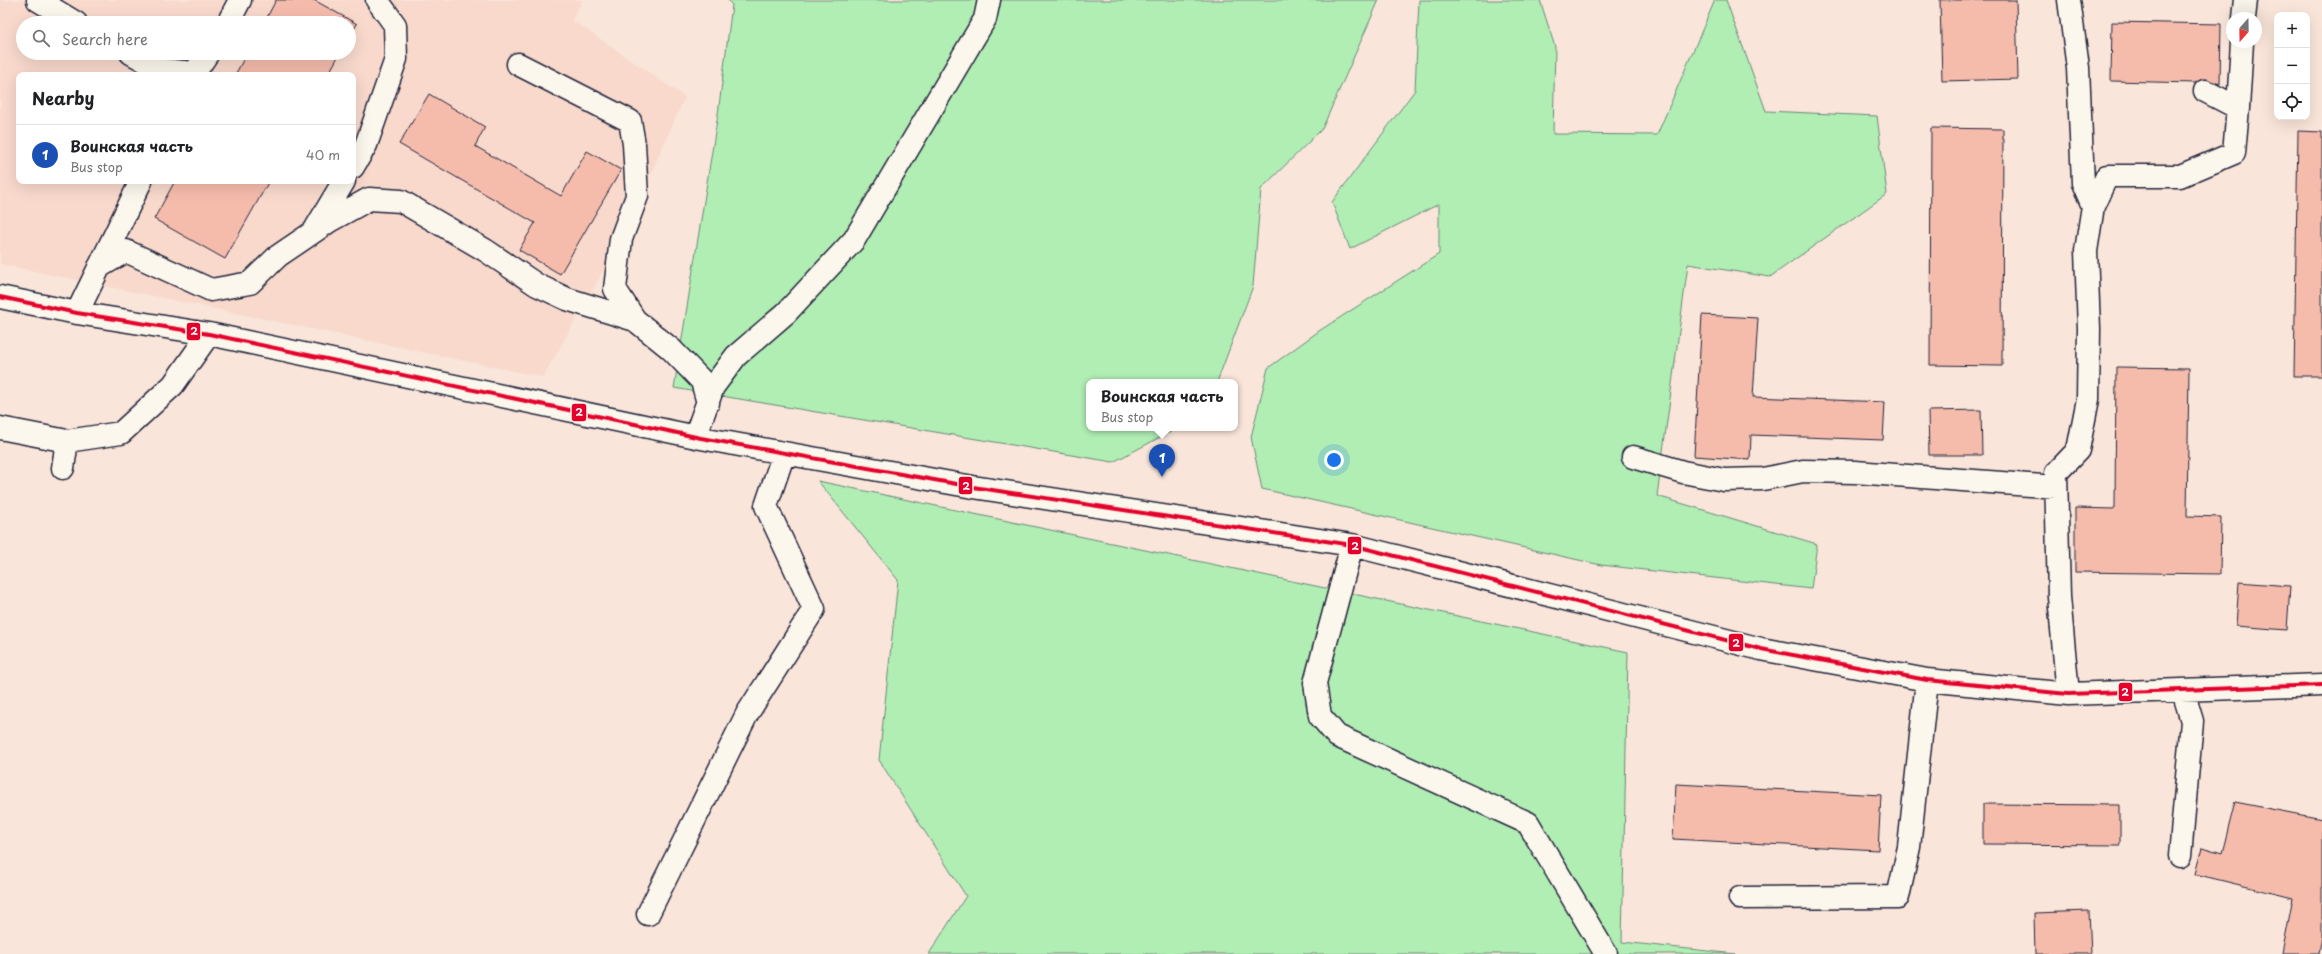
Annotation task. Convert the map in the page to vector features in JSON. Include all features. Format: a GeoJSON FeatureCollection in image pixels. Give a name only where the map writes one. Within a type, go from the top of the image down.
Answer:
{"type":"FeatureCollection","features":[{"type":"Feature","properties":{"kind":"street"},"geometry":{"type":"LineString","coordinates":[[38,0],[64,16]]}},
{"type":"Feature","properties":{"kind":"street"},"geometry":{"type":"LineString","coordinates":[[232,16],[240,0]]}},
{"type":"Feature","properties":{"kind":"street"},"geometry":{"type":"LineString","coordinates":[[356,162],[366,145],[396,59],[395,25],[377,0]]}},
{"type":"Feature","properties":{"kind":"street"},"geometry":{"type":"LineString","coordinates":[[701,438],[699,426],[714,387],[736,356],[786,313],[854,240],[985,19],[989,0]]}},
{"type":"Feature","properties":{"kind":"street"},"geometry":{"type":"LineString","coordinates":[[2069,0],[2078,68],[2083,183],[2093,206]]}},
{"type":"Feature","properties":{"kind":"street"},"geometry":{"type":"LineString","coordinates":[[2245,12],[2246,0]]}},
{"type":"Feature","properties":{"kind":"street"},"geometry":{"type":"LineString","coordinates":[[2068,694],[2059,597],[2056,473],[2078,450],[2088,399],[2089,329],[2086,251],[2093,206],[2107,176],[2180,176],[2234,153],[2242,48]]}},
{"type":"Feature","properties":{"kind":"street"},"geometry":{"type":"LineString","coordinates":[[144,60],[162,70],[178,72]]}},
{"type":"Feature","properties":{"kind":"street"},"geometry":{"type":"LineString","coordinates":[[194,72],[203,60]]}},
{"type":"Feature","properties":{"kind":"street"},"geometry":{"type":"LineString","coordinates":[[518,64],[630,121],[634,144],[637,196],[621,239],[615,289],[634,320]]}},
{"type":"Feature","properties":{"kind":"street"},"geometry":{"type":"LineString","coordinates":[[2205,91],[2238,108]]}},
{"type":"Feature","properties":{"kind":"street"},"geometry":{"type":"LineString","coordinates":[[77,313],[140,184]]}},
{"type":"Feature","properties":{"kind":"street"},"geometry":{"type":"LineString","coordinates":[[314,230],[342,184]]}},
{"type":"Feature","properties":{"kind":"street"},"geometry":{"type":"LineString","coordinates":[[99,267],[126,251],[211,290],[250,283],[278,256],[314,230],[369,199],[401,201],[485,250],[537,285],[567,299],[634,320],[672,349],[702,381],[708,403]]}},
{"type":"Feature","properties":{"kind":"street"},"geometry":{"type":"LineString","coordinates":[[0,297],[77,313],[208,334],[701,438],[973,487],[1352,545],[1761,649],[1927,680],[2068,694],[2322,685]]}},
{"type":"Feature","properties":{"kind":"street"},"geometry":{"type":"LineString","coordinates":[[0,428],[68,441],[121,433],[173,385],[208,334]]}},
{"type":"Feature","properties":{"kind":"street"},"geometry":{"type":"LineString","coordinates":[[63,468],[68,441]]}},
{"type":"Feature","properties":{"kind":"street"},"geometry":{"type":"LineString","coordinates":[[648,914],[747,714],[814,610],[766,506],[784,453]]}},
{"type":"Feature","properties":{"kind":"street"},"geometry":{"type":"LineString","coordinates":[[1633,457],[1683,472],[1724,480],[1763,479],[1803,471],[1855,472],[2056,487]]}},
{"type":"Feature","properties":{"kind":"street"},"geometry":{"type":"LineString","coordinates":[[1352,545],[1315,683],[1320,716],[1337,736],[1528,823],[1606,954]]}},
{"type":"Feature","properties":{"kind":"street"},"geometry":{"type":"LineString","coordinates":[[1740,898],[1898,896],[1909,847],[1927,680]]}},
{"type":"Feature","properties":{"kind":"street"},"geometry":{"type":"LineString","coordinates":[[2180,856],[2192,721],[2183,691]]}},
{"type":"Feature","properties":{"kind":"shaded area"},"geometry":{"type":"Polygon","coordinates":[[[0,0],[582,0],[572,20],[685,97],[621,239],[543,377],[0,264],[0,0]]]}},
{"type":"Feature","properties":{"kind":"green space"},"geometry":{"type":"Polygon","coordinates":[[[728,0],[1379,0],[1322,129],[1261,189],[1253,286],[1218,379],[1086,379],[1086,431],[1172,431],[1113,462],[674,388],[718,114],[732,5],[728,0]]]}},
{"type":"Feature","properties":{"kind":"green space"},"geometry":{"type":"Polygon","coordinates":[[[1419,0],[1540,0],[1555,47],[1553,134],[1657,135],[1715,0],[1726,0],[1766,111],[1877,116],[1887,194],[1770,277],[1688,264],[1657,496],[1817,544],[1811,589],[1601,565],[1262,489],[1251,437],[1268,368],[1319,331],[1439,254],[1439,204],[1350,249],[1332,202],[1415,90],[1419,0]]]}},
{"type":"Feature","properties":{"kind":"green space"},"geometry":{"type":"Polygon","coordinates":[[[818,481],[1628,652],[1622,942],[1736,954],[929,954],[966,896],[879,760],[898,580],[818,481]]]}},
{"type":"Feature","properties":{"kind":"building"},"geometry":{"type":"Polygon","coordinates":[[[276,0],[314,0],[343,16],[268,16],[276,0]]]}},
{"type":"Feature","properties":{"kind":"building"},"geometry":{"type":"Polygon","coordinates":[[[1940,0],[2016,0],[2018,79],[1942,81],[1940,0]]]}},
{"type":"Feature","properties":{"kind":"building"},"geometry":{"type":"Polygon","coordinates":[[[2112,22],[2221,24],[2220,84],[2205,79],[2196,83],[2111,81],[2112,22]]]}},
{"type":"Feature","properties":{"kind":"building"},"geometry":{"type":"Polygon","coordinates":[[[243,60],[336,60],[330,72],[237,72],[243,60]]]}},
{"type":"Feature","properties":{"kind":"building"},"geometry":{"type":"Polygon","coordinates":[[[429,94],[485,127],[475,146],[561,196],[587,151],[621,170],[560,274],[519,250],[535,223],[399,144],[429,94]]]}},
{"type":"Feature","properties":{"kind":"building"},"geometry":{"type":"Polygon","coordinates":[[[1931,128],[2003,129],[2002,366],[1930,365],[1931,128]]]}},
{"type":"Feature","properties":{"kind":"building"},"geometry":{"type":"Polygon","coordinates":[[[2298,131],[2322,132],[2322,376],[2294,376],[2298,131]]]}},
{"type":"Feature","properties":{"kind":"building"},"geometry":{"type":"Polygon","coordinates":[[[173,184],[267,184],[225,259],[154,219],[173,184]]]}},
{"type":"Feature","properties":{"kind":"building"},"geometry":{"type":"Polygon","coordinates":[[[1702,315],[1758,318],[1753,397],[1885,402],[1883,440],[1751,435],[1750,460],[1694,456],[1702,315]]]}},
{"type":"Feature","properties":{"kind":"building"},"geometry":{"type":"Polygon","coordinates":[[[2116,367],[2189,368],[2187,516],[2221,517],[2220,574],[2075,572],[2075,508],[2115,509],[2116,367]]]}},
{"type":"Feature","properties":{"kind":"building"},"geometry":{"type":"Polygon","coordinates":[[[1981,410],[1982,455],[1929,455],[1928,411],[1981,410]]]}},
{"type":"Feature","properties":{"kind":"building"},"geometry":{"type":"Polygon","coordinates":[[[2239,582],[2290,586],[2287,630],[2236,626],[2239,582]]]}},
{"type":"Feature","properties":{"kind":"building"},"geometry":{"type":"Polygon","coordinates":[[[1676,784],[1881,795],[1878,850],[1673,839],[1676,784]]]}},
{"type":"Feature","properties":{"kind":"building"},"geometry":{"type":"Polygon","coordinates":[[[2235,802],[2322,819],[2322,936],[2319,954],[2282,954],[2293,898],[2195,874],[2202,847],[2222,853],[2235,802]]]}},
{"type":"Feature","properties":{"kind":"building"},"geometry":{"type":"Polygon","coordinates":[[[1983,804],[2120,805],[2120,845],[1983,844],[1983,804]]]}},
{"type":"Feature","properties":{"kind":"building"},"geometry":{"type":"Polygon","coordinates":[[[2089,911],[2091,954],[2035,954],[2034,913],[2089,911]]]}},
{"type":"Feature","properties":{"kind":"transit line","name":"2"},"geometry":{"type":"LineString","coordinates":[[0,297],[77,313],[209,334],[701,438],[973,487],[1352,545],[1761,649],[1927,680],[2068,694],[2322,685]]}},
{"type":"Feature","properties":{"kind":"place","name":"Воинская часть"},"geometry":{"type":"Point","coordinates":[1162,477]}}]}
